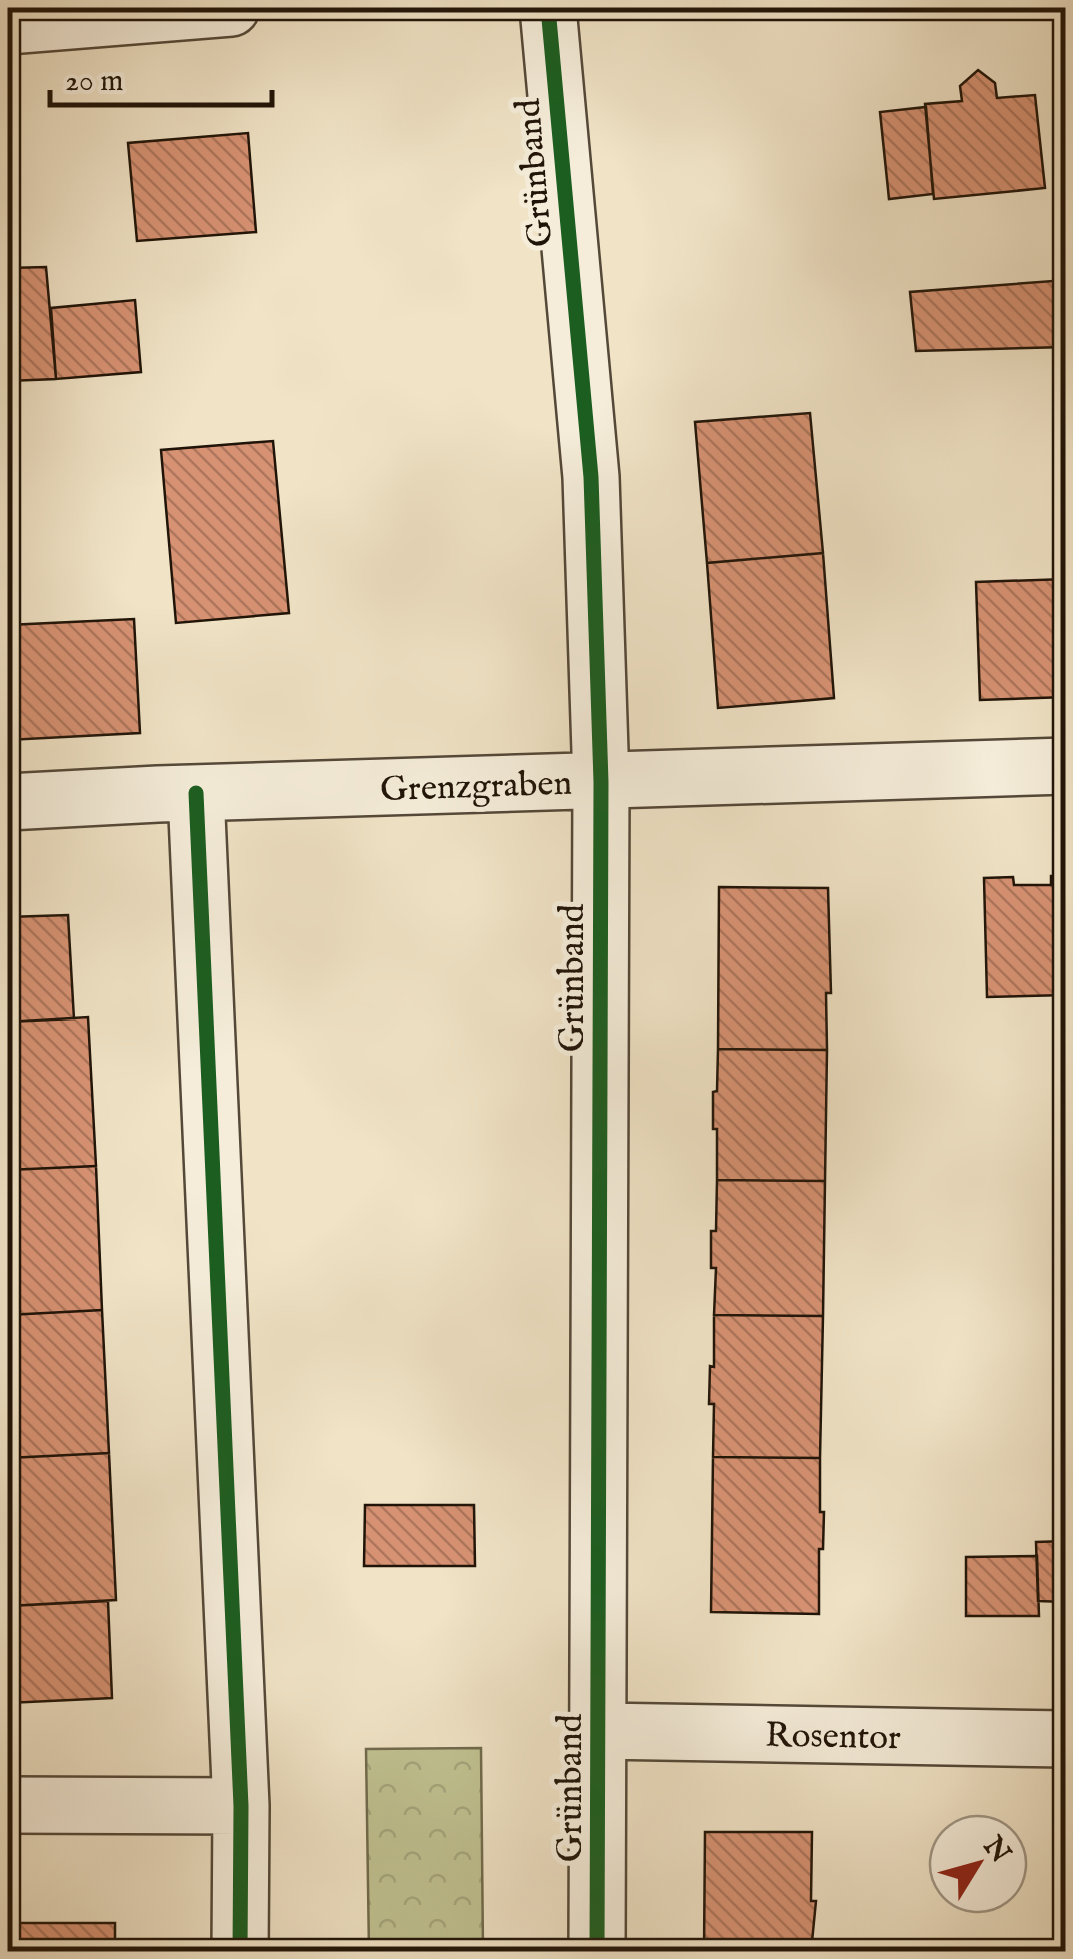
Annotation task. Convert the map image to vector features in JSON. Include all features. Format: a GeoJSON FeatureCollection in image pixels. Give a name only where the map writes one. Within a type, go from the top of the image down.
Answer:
{"type":"FeatureCollection","features":[{"type":"Feature","properties":{"kind":"street"},"geometry":{"type":"LineString","coordinates":[[8,26],[232,8]]}},
{"type":"Feature","properties":{"kind":"street","name":"Grünband"},"geometry":{"type":"LineString","coordinates":[[548,8],[591,477],[601,782],[598,1952]]}},
{"type":"Feature","properties":{"kind":"street","name":"Grenzgraben"},"geometry":{"type":"LineString","coordinates":[[8,802],[1066,766]]}},
{"type":"Feature","properties":{"kind":"street"},"geometry":{"type":"LineString","coordinates":[[196,793],[241,1806],[240,1952]]}},
{"type":"Feature","properties":{"kind":"street","name":"Rosentor"},"geometry":{"type":"LineString","coordinates":[[600,1731],[1066,1739]]}},
{"type":"Feature","properties":{"kind":"street"},"geometry":{"type":"LineString","coordinates":[[8,1805],[241,1806]]}},
{"type":"Feature","properties":{"kind":"green space"},"geometry":{"type":"Polygon","coordinates":[[[481,1748],[483,1950],[369,1951],[366,1749],[481,1748]]]}},
{"type":"Feature","properties":{"kind":"building"},"geometry":{"type":"Polygon","coordinates":[[[978,70],[995,83],[997,98],[1035,95],[1045,188],[934,199],[925,104],[962,101],[960,86],[978,70]]]}},
{"type":"Feature","properties":{"kind":"building"},"geometry":{"type":"Polygon","coordinates":[[[926,107],[933,194],[889,199],[880,112],[926,107]]]}},
{"type":"Feature","properties":{"kind":"building"},"geometry":{"type":"Polygon","coordinates":[[[248,133],[256,232],[137,241],[128,143],[248,133]]]}},
{"type":"Feature","properties":{"kind":"building"},"geometry":{"type":"Polygon","coordinates":[[[46,267],[56,379],[8,381],[8,268],[46,267]]]}},
{"type":"Feature","properties":{"kind":"building"},"geometry":{"type":"Polygon","coordinates":[[[1066,280],[1066,347],[916,351],[910,292],[1066,280]]]}},
{"type":"Feature","properties":{"kind":"building"},"geometry":{"type":"Polygon","coordinates":[[[135,300],[141,372],[56,379],[51,308],[135,300]]]}},
{"type":"Feature","properties":{"kind":"building"},"geometry":{"type":"Polygon","coordinates":[[[810,413],[823,553],[707,563],[695,422],[810,413]]]}},
{"type":"Feature","properties":{"kind":"building"},"geometry":{"type":"Polygon","coordinates":[[[273,441],[289,613],[176,623],[161,450],[273,441]]]}},
{"type":"Feature","properties":{"kind":"building"},"geometry":{"type":"Polygon","coordinates":[[[823,553],[834,698],[718,708],[707,563],[823,553]]]}},
{"type":"Feature","properties":{"kind":"building"},"geometry":{"type":"Polygon","coordinates":[[[1066,579],[1066,697],[980,700],[976,582],[1066,579]]]}},
{"type":"Feature","properties":{"kind":"building"},"geometry":{"type":"Polygon","coordinates":[[[134,619],[140,733],[8,740],[8,625],[134,619]]]}},
{"type":"Feature","properties":{"kind":"building"},"geometry":{"type":"Polygon","coordinates":[[[1051,876],[1066,876],[1066,995],[987,997],[984,878],[1013,877],[1014,885],[1051,885],[1051,876]]]}},
{"type":"Feature","properties":{"kind":"building"},"geometry":{"type":"Polygon","coordinates":[[[719,887],[828,888],[831,993],[826,993],[827,1050],[718,1049],[719,887]]]}},
{"type":"Feature","properties":{"kind":"building"},"geometry":{"type":"Polygon","coordinates":[[[68,915],[74,1019],[8,1022],[8,917],[68,915]]]}},
{"type":"Feature","properties":{"kind":"building"},"geometry":{"type":"Polygon","coordinates":[[[88,1017],[96,1166],[8,1170],[8,1022],[88,1017]]]}},
{"type":"Feature","properties":{"kind":"building"},"geometry":{"type":"Polygon","coordinates":[[[718,1049],[827,1050],[825,1181],[717,1180],[713,1092],[717,1091],[718,1049]]]}},
{"type":"Feature","properties":{"kind":"building"},"geometry":{"type":"Polygon","coordinates":[[[96,1166],[102,1310],[8,1315],[8,1170],[96,1166]]]}},
{"type":"Feature","properties":{"kind":"building"},"geometry":{"type":"Polygon","coordinates":[[[717,1180],[825,1181],[823,1316],[714,1315],[716,1268],[711,1268],[711,1231],[716,1231],[717,1180]]]}},
{"type":"Feature","properties":{"kind":"building"},"geometry":{"type":"Polygon","coordinates":[[[102,1310],[109,1453],[8,1458],[8,1315],[102,1310]]]}},
{"type":"Feature","properties":{"kind":"building"},"geometry":{"type":"Polygon","coordinates":[[[714,1315],[823,1316],[820,1458],[713,1457],[714,1404],[709,1404],[714,1315]]]}},
{"type":"Feature","properties":{"kind":"building"},"geometry":{"type":"Polygon","coordinates":[[[109,1453],[116,1600],[8,1606],[8,1458],[109,1453]]]}},
{"type":"Feature","properties":{"kind":"building"},"geometry":{"type":"Polygon","coordinates":[[[713,1457],[820,1458],[820,1512],[824,1512],[823,1549],[819,1549],[819,1614],[711,1612],[713,1457]]]}},
{"type":"Feature","properties":{"kind":"building"},"geometry":{"type":"Polygon","coordinates":[[[365,1505],[474,1505],[475,1566],[364,1566],[365,1505]]]}},
{"type":"Feature","properties":{"kind":"building"},"geometry":{"type":"Polygon","coordinates":[[[1066,1541],[1066,1602],[1038,1601],[1036,1542],[1066,1541]]]}},
{"type":"Feature","properties":{"kind":"building"},"geometry":{"type":"Polygon","coordinates":[[[1037,1556],[1039,1616],[966,1616],[966,1557],[1037,1556]]]}},
{"type":"Feature","properties":{"kind":"building"},"geometry":{"type":"Polygon","coordinates":[[[108,1601],[112,1698],[8,1703],[8,1606],[108,1601]]]}},
{"type":"Feature","properties":{"kind":"building"},"geometry":{"type":"Polygon","coordinates":[[[705,1832],[812,1832],[811,1901],[816,1901],[811,1952],[704,1952],[705,1832]]]}},
{"type":"Feature","properties":{"kind":"building"},"geometry":{"type":"Polygon","coordinates":[[[8,1923],[115,1923],[115,1952],[8,1952],[8,1923]]]}},
{"type":"Feature","properties":{"kind":"cycle path"},"geometry":{"type":"LineString","coordinates":[[548,8],[591,477],[601,782],[597,1952]]}},
{"type":"Feature","properties":{"kind":"cycle path"},"geometry":{"type":"LineString","coordinates":[[196,793],[241,1806],[240,1952]]}}]}
